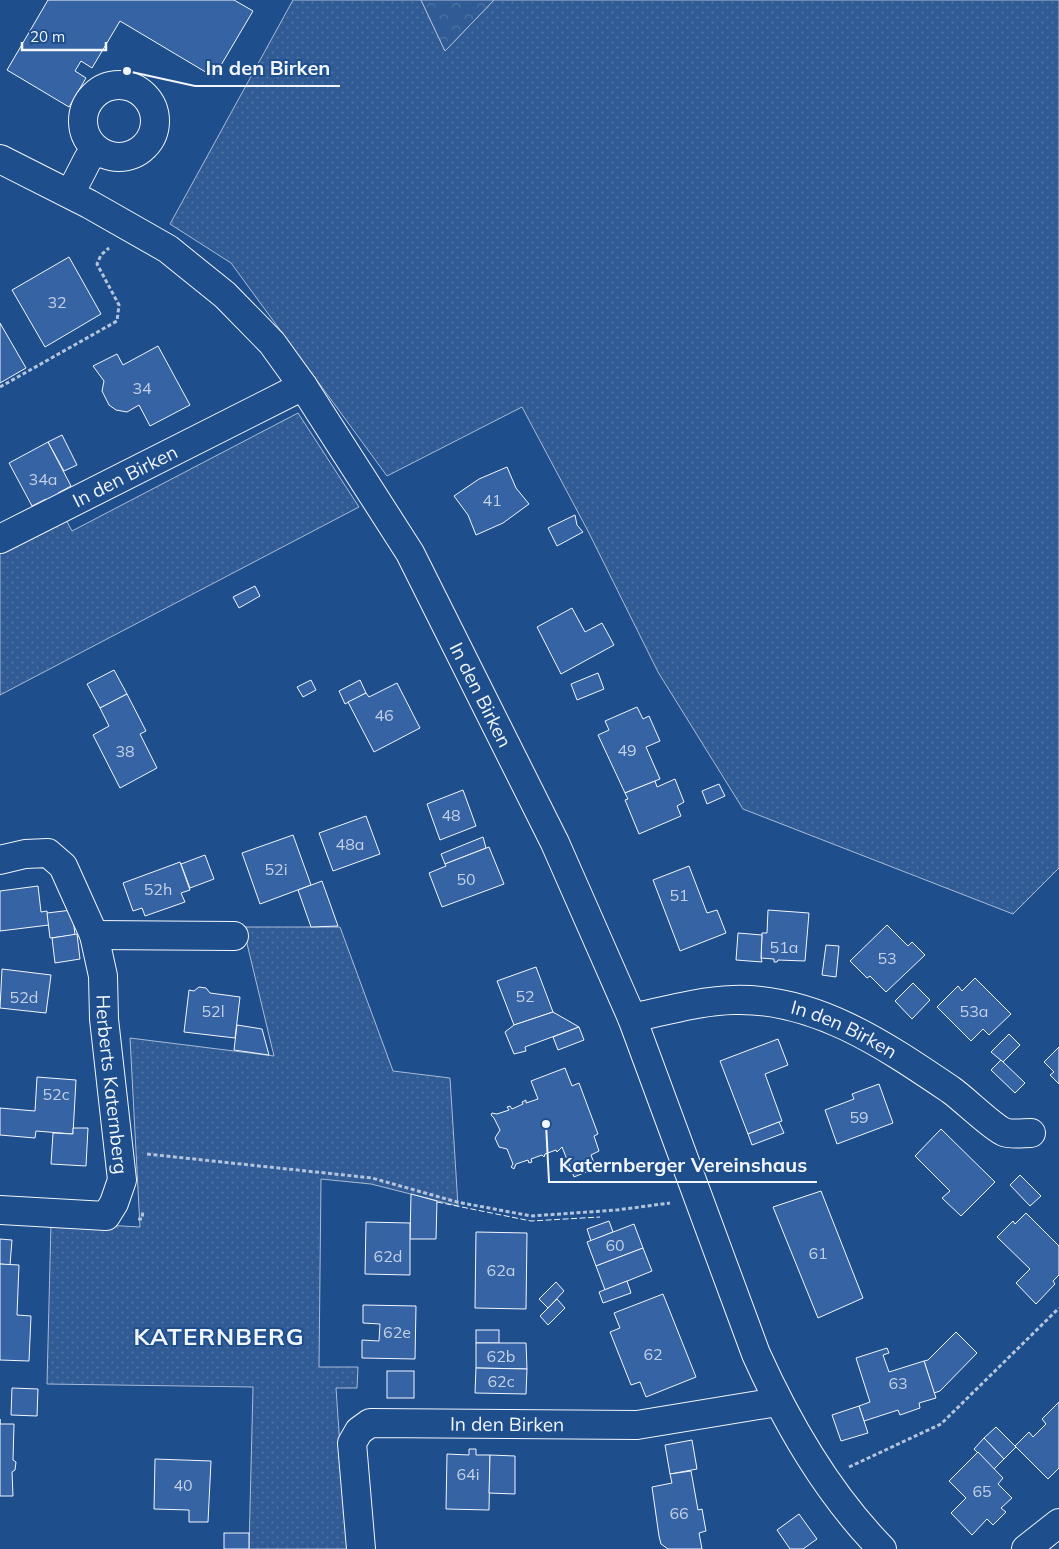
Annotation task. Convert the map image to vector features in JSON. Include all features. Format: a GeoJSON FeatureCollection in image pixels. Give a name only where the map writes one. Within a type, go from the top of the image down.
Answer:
{"type":"FeatureCollection","features":[{"type":"Feature","properties":{"kind":"street"},"geometry":{"type":"LineString","coordinates":[[70,194],[88,159],[98,151]]}},
{"type":"Feature","properties":{"kind":"street","name":"In den Birken"},"geometry":{"type":"LineString","coordinates":[[0,159],[70,194],[168,249],[224,295],[272,343],[303,386],[410,553],[555,843],[632,1018],[756,1354],[778,1402],[824,1479],[862,1529],[882,1549]]}},
{"type":"Feature","properties":{"kind":"street","name":"In den Birken"},"geometry":{"type":"LineString","coordinates":[[0,539],[303,386]]}},
{"type":"Feature","properties":{"kind":"street","name":"Herberts Katernberg"},"geometry":{"type":"LineString","coordinates":[[0,860],[25,854],[48,854],[63,866],[94,935],[103,976],[104,1019],[122,1180],[114,1203],[106,1216]]}},
{"type":"Feature","properties":{"kind":"street"},"geometry":{"type":"LineString","coordinates":[[94,935],[234,936]]}},
{"type":"Feature","properties":{"kind":"street","name":"In den Birken"},"geometry":{"type":"LineString","coordinates":[[632,1018],[690,1005],[733,1000],[772,1003],[814,1013],[856,1030],[893,1050],[958,1095],[1004,1132],[1030,1133]]}},
{"type":"Feature","properties":{"kind":"street"},"geometry":{"type":"LineString","coordinates":[[0,1210],[106,1216]]}},
{"type":"Feature","properties":{"kind":"street","name":"In den Birken"},"geometry":{"type":"LineString","coordinates":[[361,1549],[352,1442],[359,1431],[370,1423],[637,1425],[778,1402]]}},
{"type":"Feature","properties":{"kind":"street"},"geometry":{"type":"LineString","coordinates":[[1026,1549],[1059,1523]]}},
{"type":"Feature","properties":{"kind":"path"},"geometry":{"type":"LineString","coordinates":[[0,387],[117,321],[118,306],[97,264],[101,255],[133,229]]}},
{"type":"Feature","properties":{"kind":"path"},"geometry":{"type":"LineString","coordinates":[[146,1162],[147,1153],[372,1178],[457,1202],[531,1216],[617,1210],[698,1199]]}},
{"type":"Feature","properties":{"kind":"path"},"geometry":{"type":"LineString","coordinates":[[106,1216],[142,1219],[144,1200]]}},
{"type":"Feature","properties":{"kind":"path"},"geometry":{"type":"LineString","coordinates":[[824,1479],[941,1424],[1059,1308]]}},
{"type":"Feature","properties":{"kind":"green space"},"geometry":{"type":"Polygon","coordinates":[[[293,0],[421,0],[445,51],[494,0],[1059,0],[1059,868],[1013,914],[743,809],[658,672],[589,533],[522,407],[387,476],[231,263],[170,224],[293,0]]]}},
{"type":"Feature","properties":{"kind":"green space"},"geometry":{"type":"Polygon","coordinates":[[[421,0],[494,0],[445,51],[421,0]]]}},
{"type":"Feature","properties":{"kind":"green space"},"geometry":{"type":"Polygon","coordinates":[[[298,413],[359,507],[0,695],[0,552],[65,518],[72,531],[298,413]]]}},
{"type":"Feature","properties":{"kind":"green space"},"geometry":{"type":"Polygon","coordinates":[[[243,927],[340,927],[393,1071],[450,1078],[458,1206],[371,1184],[321,1179],[319,1367],[358,1367],[357,1388],[336,1388],[347,1549],[249,1549],[253,1387],[47,1384],[51,1222],[140,1227],[130,1038],[274,1056],[243,927]]]}},
{"type":"Feature","properties":{"kind":"building"},"geometry":{"type":"Polygon","coordinates":[[[48,0],[234,0],[253,11],[214,77],[120,21],[92,68],[81,61],[75,71],[86,78],[69,107],[7,70],[48,0]]]}},
{"type":"Feature","properties":{"kind":"building"},"geometry":{"type":"Polygon","coordinates":[[[69,257],[101,314],[45,347],[12,290],[69,257]]]}},
{"type":"Feature","properties":{"kind":"building"},"geometry":{"type":"Polygon","coordinates":[[[0,323],[26,368],[0,383],[0,323]]]}},
{"type":"Feature","properties":{"kind":"building"},"geometry":{"type":"Polygon","coordinates":[[[158,346],[190,405],[150,426],[139,405],[127,412],[116,410],[109,405],[102,391],[104,381],[93,366],[117,354],[123,365],[158,346]]]}},
{"type":"Feature","properties":{"kind":"building"},"geometry":{"type":"Polygon","coordinates":[[[62,435],[77,465],[64,471],[48,442],[62,435]]]}},
{"type":"Feature","properties":{"kind":"building"},"geometry":{"type":"Polygon","coordinates":[[[48,442],[71,486],[58,493],[60,498],[48,504],[46,499],[32,506],[9,463],[48,442]]]}},
{"type":"Feature","properties":{"kind":"building"},"geometry":{"type":"Polygon","coordinates":[[[507,467],[516,488],[529,504],[503,523],[476,535],[468,515],[454,496],[479,479],[507,467]]]}},
{"type":"Feature","properties":{"kind":"building"},"geometry":{"type":"Polygon","coordinates":[[[575,515],[577,525],[583,532],[557,546],[548,528],[575,515]]]}},
{"type":"Feature","properties":{"kind":"building"},"geometry":{"type":"Polygon","coordinates":[[[255,586],[260,596],[239,608],[233,597],[255,586]]]}},
{"type":"Feature","properties":{"kind":"building"},"geometry":{"type":"Polygon","coordinates":[[[572,608],[585,632],[602,623],[614,645],[561,674],[537,627],[572,608]]]}},
{"type":"Feature","properties":{"kind":"building"},"geometry":{"type":"Polygon","coordinates":[[[114,670],[127,694],[100,708],[87,684],[114,670]]]}},
{"type":"Feature","properties":{"kind":"building"},"geometry":{"type":"Polygon","coordinates":[[[598,673],[604,689],[577,700],[571,684],[598,673]]]}},
{"type":"Feature","properties":{"kind":"building"},"geometry":{"type":"Polygon","coordinates":[[[311,680],[316,690],[303,697],[297,687],[311,680]]]}},
{"type":"Feature","properties":{"kind":"building"},"geometry":{"type":"Polygon","coordinates":[[[360,680],[366,693],[345,704],[339,691],[360,680]]]}},
{"type":"Feature","properties":{"kind":"building"},"geometry":{"type":"Polygon","coordinates":[[[397,683],[420,728],[374,752],[348,702],[366,693],[369,697],[397,683]]]}},
{"type":"Feature","properties":{"kind":"building"},"geometry":{"type":"Polygon","coordinates":[[[127,694],[146,731],[140,734],[157,768],[120,788],[93,735],[109,726],[100,708],[127,694]]]}},
{"type":"Feature","properties":{"kind":"building"},"geometry":{"type":"Polygon","coordinates":[[[637,707],[643,719],[649,716],[660,741],[646,747],[660,779],[625,793],[598,735],[609,730],[605,721],[637,707]]]}},
{"type":"Feature","properties":{"kind":"building"},"geometry":{"type":"Polygon","coordinates":[[[675,779],[684,802],[677,806],[681,816],[639,834],[625,800],[628,799],[625,793],[655,781],[657,787],[675,779]]]}},
{"type":"Feature","properties":{"kind":"building"},"geometry":{"type":"Polygon","coordinates":[[[719,784],[725,796],[707,804],[702,791],[719,784]]]}},
{"type":"Feature","properties":{"kind":"building"},"geometry":{"type":"Polygon","coordinates":[[[463,790],[476,826],[440,840],[427,804],[463,790]]]}},
{"type":"Feature","properties":{"kind":"building"},"geometry":{"type":"Polygon","coordinates":[[[366,816],[380,854],[333,871],[319,833],[366,816]]]}},
{"type":"Feature","properties":{"kind":"building"},"geometry":{"type":"Polygon","coordinates":[[[293,835],[311,885],[260,904],[242,853],[293,835]]]}},
{"type":"Feature","properties":{"kind":"building"},"geometry":{"type":"Polygon","coordinates":[[[483,837],[486,848],[445,864],[441,854],[483,837]]]}},
{"type":"Feature","properties":{"kind":"building"},"geometry":{"type":"Polygon","coordinates":[[[489,847],[504,884],[442,907],[429,873],[446,866],[445,864],[489,847]]]}},
{"type":"Feature","properties":{"kind":"building"},"geometry":{"type":"Polygon","coordinates":[[[205,855],[214,879],[190,888],[181,864],[205,855]]]}},
{"type":"Feature","properties":{"kind":"building"},"geometry":{"type":"Polygon","coordinates":[[[180,862],[190,890],[181,893],[185,902],[145,916],[142,908],[133,911],[123,883],[180,862]]]}},
{"type":"Feature","properties":{"kind":"building"},"geometry":{"type":"Polygon","coordinates":[[[689,866],[707,913],[717,910],[726,933],[680,951],[653,880],[689,866]]]}},
{"type":"Feature","properties":{"kind":"building"},"geometry":{"type":"Polygon","coordinates":[[[322,881],[338,926],[311,927],[298,890],[322,881]]]}},
{"type":"Feature","properties":{"kind":"building"},"geometry":{"type":"Polygon","coordinates":[[[38,886],[41,912],[47,911],[49,925],[0,931],[0,891],[38,886]]]}},
{"type":"Feature","properties":{"kind":"building"},"geometry":{"type":"Polygon","coordinates":[[[72,910],[75,935],[50,938],[47,913],[72,910]]]}},
{"type":"Feature","properties":{"kind":"building"},"geometry":{"type":"Polygon","coordinates":[[[768,910],[809,913],[805,961],[778,960],[774,962],[774,959],[761,958],[762,933],[767,933],[768,910]]]}},
{"type":"Feature","properties":{"kind":"building"},"geometry":{"type":"Polygon","coordinates":[[[887,925],[908,946],[912,942],[925,955],[886,992],[870,976],[867,978],[850,961],[887,925]]]}},
{"type":"Feature","properties":{"kind":"building"},"geometry":{"type":"Polygon","coordinates":[[[738,933],[762,935],[762,962],[736,960],[738,933]]]}},
{"type":"Feature","properties":{"kind":"building"},"geometry":{"type":"Polygon","coordinates":[[[77,934],[80,959],[55,963],[52,938],[77,934]]]}},
{"type":"Feature","properties":{"kind":"building"},"geometry":{"type":"Polygon","coordinates":[[[826,945],[839,946],[836,977],[822,975],[826,945]]]}},
{"type":"Feature","properties":{"kind":"building"},"geometry":{"type":"Polygon","coordinates":[[[536,967],[553,1012],[514,1025],[497,981],[536,967]]]}},
{"type":"Feature","properties":{"kind":"building"},"geometry":{"type":"Polygon","coordinates":[[[2,969],[51,975],[46,1013],[0,1008],[2,969]]]}},
{"type":"Feature","properties":{"kind":"building"},"geometry":{"type":"Polygon","coordinates":[[[975,978],[1011,1014],[989,1035],[983,1029],[971,1041],[937,1007],[958,986],[962,991],[975,978]]]}},
{"type":"Feature","properties":{"kind":"building"},"geometry":{"type":"Polygon","coordinates":[[[913,983],[930,1000],[912,1019],[895,1001],[913,983]]]}},
{"type":"Feature","properties":{"kind":"building"},"geometry":{"type":"Polygon","coordinates":[[[199,987],[206,988],[210,993],[240,997],[235,1038],[184,1032],[189,990],[194,991],[199,987]]]}},
{"type":"Feature","properties":{"kind":"building"},"geometry":{"type":"Polygon","coordinates":[[[553,1012],[579,1027],[525,1047],[526,1051],[514,1054],[505,1032],[514,1025],[553,1012]]]}},
{"type":"Feature","properties":{"kind":"building"},"geometry":{"type":"Polygon","coordinates":[[[237,1025],[262,1029],[269,1055],[234,1050],[237,1025]]]}},
{"type":"Feature","properties":{"kind":"building"},"geometry":{"type":"Polygon","coordinates":[[[579,1027],[584,1040],[558,1050],[553,1037],[579,1027]]]}},
{"type":"Feature","properties":{"kind":"building"},"geometry":{"type":"Polygon","coordinates":[[[1009,1034],[1020,1045],[1003,1062],[991,1052],[1009,1034]]]}},
{"type":"Feature","properties":{"kind":"building"},"geometry":{"type":"Polygon","coordinates":[[[778,1039],[788,1065],[765,1074],[782,1121],[748,1134],[720,1061],[778,1039]]]}},
{"type":"Feature","properties":{"kind":"building"},"geometry":{"type":"Polygon","coordinates":[[[1059,1047],[1059,1084],[1050,1075],[1054,1072],[1044,1062],[1059,1047]]]}},
{"type":"Feature","properties":{"kind":"building"},"geometry":{"type":"Polygon","coordinates":[[[1001,1060],[1025,1083],[1015,1093],[991,1070],[1001,1060]]]}},
{"type":"Feature","properties":{"kind":"building"},"geometry":{"type":"Polygon","coordinates":[[[565,1068],[572,1086],[579,1083],[598,1134],[594,1136],[599,1151],[591,1155],[596,1168],[574,1177],[562,1147],[557,1152],[556,1150],[545,1154],[544,1157],[542,1155],[531,1159],[532,1162],[529,1163],[528,1160],[516,1164],[514,1169],[511,1167],[513,1164],[507,1149],[499,1147],[495,1138],[500,1130],[491,1115],[492,1113],[497,1114],[509,1110],[507,1107],[510,1106],[512,1109],[523,1104],[522,1102],[526,1100],[526,1103],[538,1099],[531,1081],[565,1068]]]}},
{"type":"Feature","properties":{"kind":"building"},"geometry":{"type":"Polygon","coordinates":[[[37,1077],[76,1080],[73,1134],[36,1131],[35,1138],[0,1135],[0,1108],[35,1111],[37,1077]]]}},
{"type":"Feature","properties":{"kind":"building"},"geometry":{"type":"Polygon","coordinates":[[[879,1084],[893,1123],[837,1144],[825,1110],[854,1099],[852,1094],[879,1084]]]}},
{"type":"Feature","properties":{"kind":"building"},"geometry":{"type":"Polygon","coordinates":[[[779,1122],[784,1133],[752,1145],[748,1134],[779,1122]]]}},
{"type":"Feature","properties":{"kind":"building"},"geometry":{"type":"Polygon","coordinates":[[[73,1128],[88,1128],[86,1166],[51,1164],[53,1133],[73,1134],[73,1128]]]}},
{"type":"Feature","properties":{"kind":"building"},"geometry":{"type":"Polygon","coordinates":[[[941,1129],[995,1182],[961,1216],[942,1198],[950,1191],[915,1156],[941,1129]]]}},
{"type":"Feature","properties":{"kind":"building"},"geometry":{"type":"Polygon","coordinates":[[[1020,1175],[1041,1196],[1030,1206],[1010,1185],[1020,1175]]]}},
{"type":"Feature","properties":{"kind":"building"},"geometry":{"type":"Polygon","coordinates":[[[821,1191],[863,1298],[818,1318],[773,1207],[821,1191]]]}},
{"type":"Feature","properties":{"kind":"building"},"geometry":{"type":"Polygon","coordinates":[[[411,1194],[437,1201],[436,1239],[410,1239],[411,1194]]]}},
{"type":"Feature","properties":{"kind":"building"},"geometry":{"type":"Polygon","coordinates":[[[1026,1213],[1059,1246],[1059,1275],[1053,1281],[1055,1284],[1036,1304],[1016,1283],[1030,1269],[997,1237],[1013,1221],[1015,1224],[1026,1213]]]}},
{"type":"Feature","properties":{"kind":"building"},"geometry":{"type":"Polygon","coordinates":[[[609,1221],[613,1232],[591,1241],[587,1229],[609,1221]]]}},
{"type":"Feature","properties":{"kind":"building"},"geometry":{"type":"Polygon","coordinates":[[[366,1222],[410,1223],[410,1275],[365,1274],[366,1222]]]}},
{"type":"Feature","properties":{"kind":"building"},"geometry":{"type":"Polygon","coordinates":[[[634,1224],[643,1248],[596,1266],[587,1242],[634,1224]]]}},
{"type":"Feature","properties":{"kind":"building"},"geometry":{"type":"Polygon","coordinates":[[[476,1232],[527,1233],[526,1309],[475,1308],[476,1232]]]}},
{"type":"Feature","properties":{"kind":"building"},"geometry":{"type":"Polygon","coordinates":[[[0,1239],[12,1240],[10,1265],[0,1264],[0,1239]]]}},
{"type":"Feature","properties":{"kind":"building"},"geometry":{"type":"Polygon","coordinates":[[[643,1248],[652,1271],[605,1290],[596,1266],[643,1248]]]}},
{"type":"Feature","properties":{"kind":"building"},"geometry":{"type":"Polygon","coordinates":[[[0,1264],[19,1265],[17,1315],[31,1316],[29,1361],[0,1360],[0,1264]]]}},
{"type":"Feature","properties":{"kind":"building"},"geometry":{"type":"Polygon","coordinates":[[[627,1281],[631,1293],[603,1303],[599,1292],[627,1281]]]}},
{"type":"Feature","properties":{"kind":"building"},"geometry":{"type":"Polygon","coordinates":[[[556,1282],[564,1291],[548,1308],[539,1299],[556,1282]]]}},
{"type":"Feature","properties":{"kind":"building"},"geometry":{"type":"Polygon","coordinates":[[[663,1294],[696,1377],[646,1397],[640,1382],[631,1385],[610,1332],[620,1328],[614,1313],[663,1294]]]}},
{"type":"Feature","properties":{"kind":"building"},"geometry":{"type":"Polygon","coordinates":[[[557,1299],[565,1308],[548,1325],[540,1316],[557,1299]]]}},
{"type":"Feature","properties":{"kind":"building"},"geometry":{"type":"Polygon","coordinates":[[[363,1305],[416,1306],[415,1359],[362,1358],[362,1340],[379,1341],[380,1324],[363,1323],[363,1305]]]}},
{"type":"Feature","properties":{"kind":"building"},"geometry":{"type":"Polygon","coordinates":[[[476,1330],[499,1330],[499,1343],[476,1343],[476,1330]]]}},
{"type":"Feature","properties":{"kind":"building"},"geometry":{"type":"Polygon","coordinates":[[[956,1332],[977,1353],[940,1391],[934,1393],[924,1361],[928,1360],[956,1332]]]}},
{"type":"Feature","properties":{"kind":"building"},"geometry":{"type":"Polygon","coordinates":[[[476,1343],[526,1343],[527,1369],[476,1368],[476,1343]]]}},
{"type":"Feature","properties":{"kind":"building"},"geometry":{"type":"Polygon","coordinates":[[[887,1348],[889,1353],[883,1355],[889,1372],[924,1361],[936,1398],[919,1403],[920,1408],[900,1415],[898,1410],[864,1421],[859,1406],[870,1402],[856,1358],[887,1348]]]}},
{"type":"Feature","properties":{"kind":"building"},"geometry":{"type":"Polygon","coordinates":[[[476,1368],[527,1369],[526,1394],[475,1393],[476,1368]]]}},
{"type":"Feature","properties":{"kind":"building"},"geometry":{"type":"Polygon","coordinates":[[[387,1371],[414,1371],[414,1398],[387,1398],[387,1371]]]}},
{"type":"Feature","properties":{"kind":"building"},"geometry":{"type":"Polygon","coordinates":[[[12,1388],[38,1389],[37,1416],[11,1415],[12,1388]]]}},
{"type":"Feature","properties":{"kind":"building"},"geometry":{"type":"Polygon","coordinates":[[[1059,1402],[1059,1468],[1048,1479],[1015,1446],[1029,1432],[1033,1437],[1046,1424],[1042,1419],[1059,1402]]]}},
{"type":"Feature","properties":{"kind":"building"},"geometry":{"type":"Polygon","coordinates":[[[859,1406],[868,1433],[841,1441],[832,1415],[859,1406]]]}},
{"type":"Feature","properties":{"kind":"building"},"geometry":{"type":"Polygon","coordinates":[[[0,1424],[14,1424],[13,1460],[16,1462],[15,1470],[12,1472],[13,1496],[0,1496],[0,1424]]]}},
{"type":"Feature","properties":{"kind":"building"},"geometry":{"type":"Polygon","coordinates":[[[996,1427],[1016,1447],[1004,1459],[984,1438],[996,1427]]]}},
{"type":"Feature","properties":{"kind":"building"},"geometry":{"type":"Polygon","coordinates":[[[984,1438],[1004,1459],[994,1469],[974,1449],[984,1438]]]}},
{"type":"Feature","properties":{"kind":"building"},"geometry":{"type":"Polygon","coordinates":[[[692,1440],[697,1469],[670,1474],[665,1445],[692,1440]]]}},
{"type":"Feature","properties":{"kind":"building"},"geometry":{"type":"Polygon","coordinates":[[[469,1449],[476,1449],[476,1455],[490,1455],[489,1510],[446,1509],[447,1454],[469,1455],[469,1449]]]}},
{"type":"Feature","properties":{"kind":"building"},"geometry":{"type":"Polygon","coordinates":[[[978,1452],[1003,1478],[998,1484],[1012,1498],[1001,1508],[1006,1512],[993,1525],[987,1519],[972,1535],[951,1513],[966,1498],[949,1481],[978,1452]]]}},
{"type":"Feature","properties":{"kind":"building"},"geometry":{"type":"Polygon","coordinates":[[[490,1455],[515,1456],[515,1494],[489,1493],[490,1455]]]}},
{"type":"Feature","properties":{"kind":"building"},"geometry":{"type":"Polygon","coordinates":[[[155,1459],[211,1461],[208,1522],[189,1522],[189,1510],[154,1509],[155,1459]]]}},
{"type":"Feature","properties":{"kind":"building"},"geometry":{"type":"Polygon","coordinates":[[[691,1471],[698,1510],[702,1509],[706,1531],[699,1533],[702,1549],[668,1549],[661,1544],[652,1487],[672,1483],[670,1474],[691,1471]]]}},
{"type":"Feature","properties":{"kind":"building"},"geometry":{"type":"Polygon","coordinates":[[[799,1514],[817,1539],[803,1549],[790,1549],[777,1530],[799,1514]]]}},
{"type":"Feature","properties":{"kind":"building"},"geometry":{"type":"Polygon","coordinates":[[[224,1533],[249,1533],[249,1549],[224,1549],[224,1533]]]}},
{"type":"Feature","properties":{"kind":"fence"},"geometry":{"type":"LineString","coordinates":[[437,1202],[531,1221],[600,1217]]}},
{"type":"Feature","properties":{"kind":"place","name":"In den Birken"},"geometry":{"type":"Point","coordinates":[127,71]}},
{"type":"Feature","properties":{"kind":"place","name":"Katernberger Vereinshaus"},"geometry":{"type":"Point","coordinates":[546,1124]}},
{"type":"Feature","properties":{"kind":"district","name":"KATERNBERG"},"geometry":{"type":"Point","coordinates":[219,1336]}}]}
